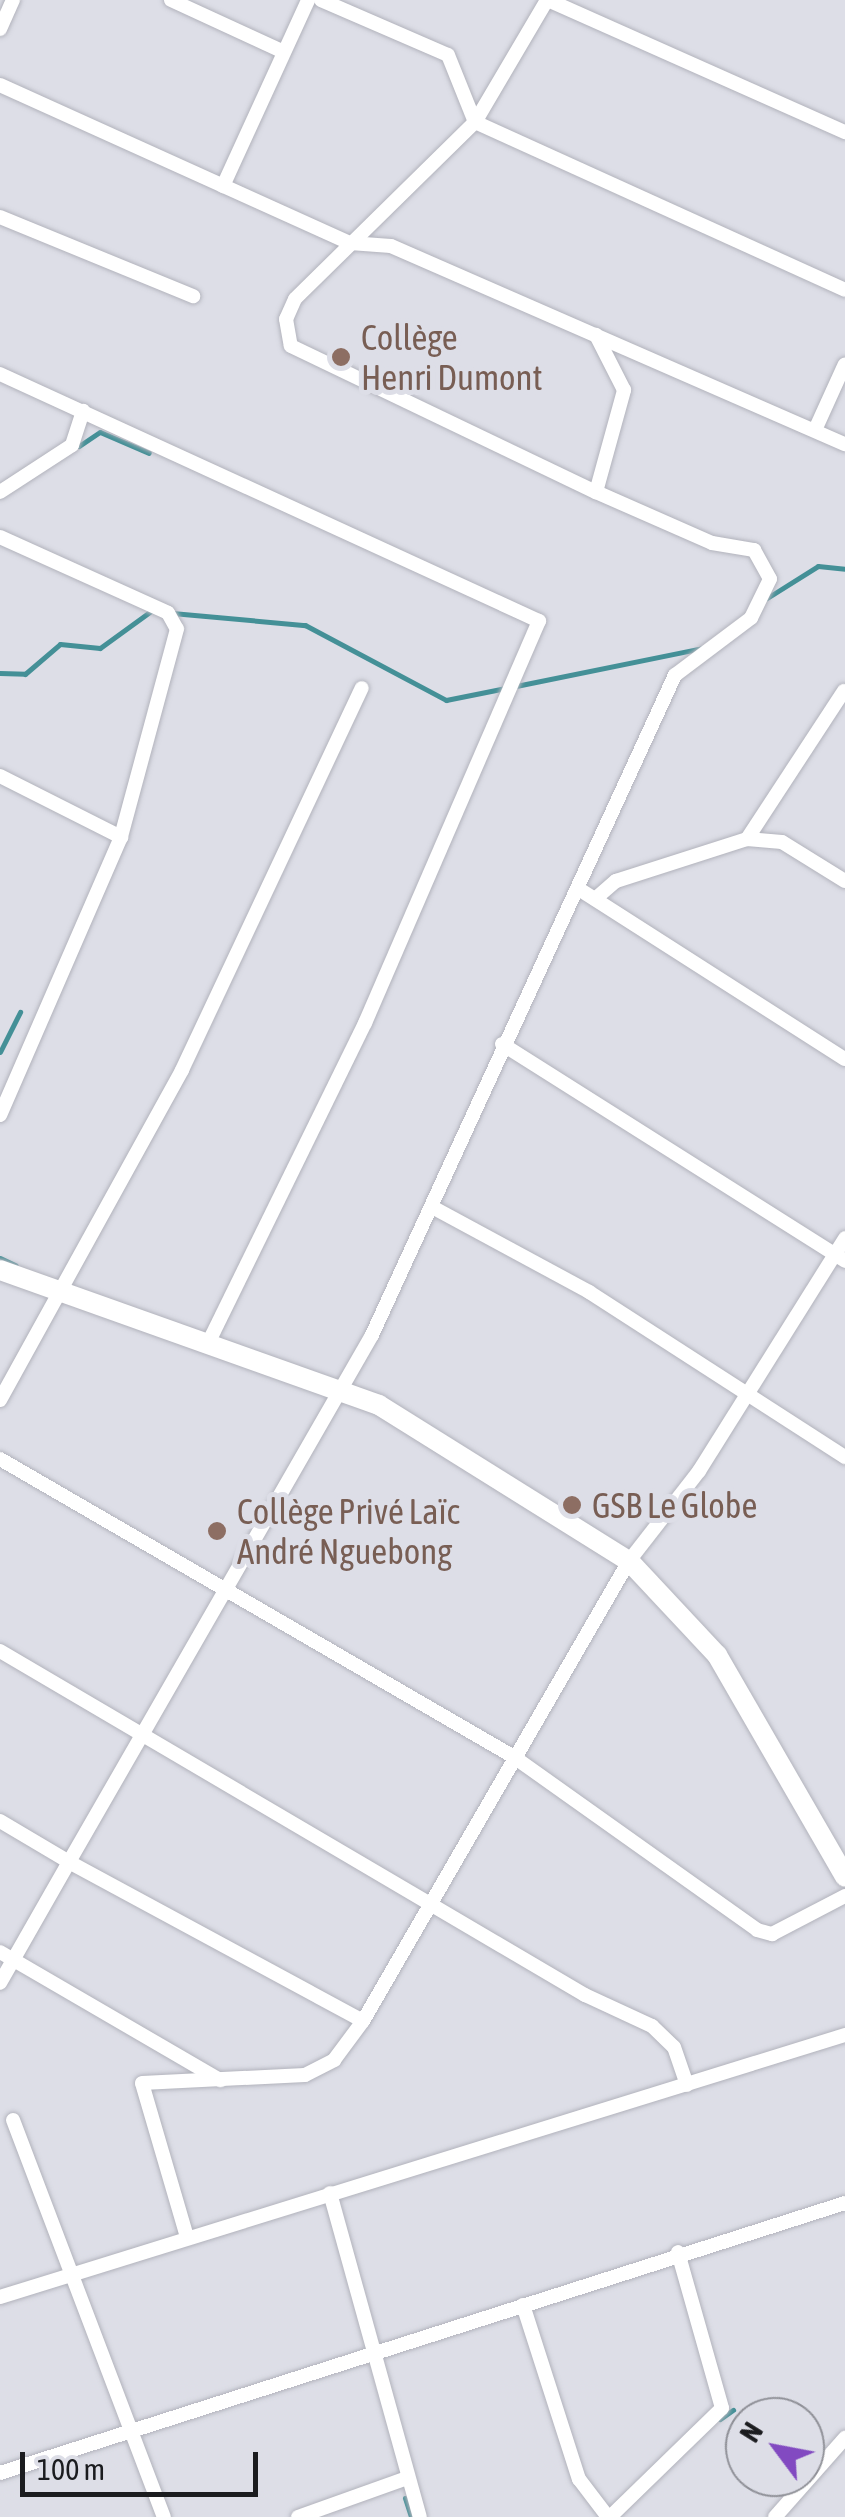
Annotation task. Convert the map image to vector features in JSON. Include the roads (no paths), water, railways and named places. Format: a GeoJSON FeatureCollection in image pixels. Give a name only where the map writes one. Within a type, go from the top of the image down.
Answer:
{"type":"FeatureCollection","features":[{"type":"Feature","properties":{"kind":"main road"},"geometry":{"type":"LineString","coordinates":[[0,1270],[60,1296],[341,1391],[442,1440],[628,1560],[717,1655],[845,1877]]}},
{"type":"Feature","properties":{"kind":"street"},"geometry":{"type":"LineString","coordinates":[[0,29],[13,0]]}},
{"type":"Feature","properties":{"kind":"street"},"geometry":{"type":"LineString","coordinates":[[171,0],[284,52]]}},
{"type":"Feature","properties":{"kind":"street"},"geometry":{"type":"LineString","coordinates":[[223,186],[308,0]]}},
{"type":"Feature","properties":{"kind":"street"},"geometry":{"type":"LineString","coordinates":[[321,0],[448,56],[475,122],[845,290]]}},
{"type":"Feature","properties":{"kind":"street"},"geometry":{"type":"LineString","coordinates":[[0,1983],[7,1956],[69,1862],[140,1733],[230,1594],[341,1391],[432,1208],[502,1044],[588,895],[680,666],[751,618],[770,579],[754,550],[712,542],[596,492],[290,346],[288,309],[475,122],[548,0],[845,132]]}},
{"type":"Feature","properties":{"kind":"street"},"geometry":{"type":"LineString","coordinates":[[0,85],[350,243],[391,246],[845,444]]}},
{"type":"Feature","properties":{"kind":"street"},"geometry":{"type":"LineString","coordinates":[[0,217],[193,296]]}},
{"type":"Feature","properties":{"kind":"street"},"geometry":{"type":"LineString","coordinates":[[596,335],[624,390],[596,492]]}},
{"type":"Feature","properties":{"kind":"street"},"geometry":{"type":"LineString","coordinates":[[815,430],[845,364]]}},
{"type":"Feature","properties":{"kind":"street"},"geometry":{"type":"LineString","coordinates":[[0,374],[540,621],[365,1023],[207,1345]]}},
{"type":"Feature","properties":{"kind":"street"},"geometry":{"type":"LineString","coordinates":[[0,492],[72,444],[83,411]]}},
{"type":"Feature","properties":{"kind":"street"},"geometry":{"type":"LineString","coordinates":[[0,537],[175,620],[177,644],[122,836],[0,1116]]}},
{"type":"Feature","properties":{"kind":"street"},"geometry":{"type":"LineString","coordinates":[[0,1400],[182,1070],[362,688]]}},
{"type":"Feature","properties":{"kind":"street"},"geometry":{"type":"LineString","coordinates":[[748,839],[844,690]]}},
{"type":"Feature","properties":{"kind":"street"},"geometry":{"type":"LineString","coordinates":[[0,776],[122,836]]}},
{"type":"Feature","properties":{"kind":"street"},"geometry":{"type":"LineString","coordinates":[[588,895],[616,882],[748,839],[782,842],[845,880]]}},
{"type":"Feature","properties":{"kind":"street"},"geometry":{"type":"LineString","coordinates":[[588,895],[845,1059]]}},
{"type":"Feature","properties":{"kind":"street"},"geometry":{"type":"LineString","coordinates":[[502,1044],[840,1258]]}},
{"type":"Feature","properties":{"kind":"street"},"geometry":{"type":"LineString","coordinates":[[432,1208],[589,1292],[745,1398],[845,1458]]}},
{"type":"Feature","properties":{"kind":"street"},"geometry":{"type":"LineString","coordinates":[[187,2237],[140,2088],[146,2080],[224,2082],[321,2069],[364,2021],[428,1897],[628,1560],[840,1258],[845,1238]]}},
{"type":"Feature","properties":{"kind":"street"},"geometry":{"type":"LineString","coordinates":[[0,1459],[514,1756],[767,1934],[845,1896]]}},
{"type":"Feature","properties":{"kind":"street"},"geometry":{"type":"LineString","coordinates":[[0,1651],[428,1897],[585,1996],[652,2026],[674,2047],[686,2084]]}},
{"type":"Feature","properties":{"kind":"street"},"geometry":{"type":"LineString","coordinates":[[0,1821],[364,2021]]}},
{"type":"Feature","properties":{"kind":"street"},"geometry":{"type":"LineString","coordinates":[[7,1956],[224,2082]]}},
{"type":"Feature","properties":{"kind":"street"},"geometry":{"type":"LineString","coordinates":[[0,2297],[845,2034]]}},
{"type":"Feature","properties":{"kind":"street"},"geometry":{"type":"LineString","coordinates":[[13,2120],[53,2244],[77,2272],[164,2517]]}},
{"type":"Feature","properties":{"kind":"street"},"geometry":{"type":"LineString","coordinates":[[330,2193],[420,2517]]}},
{"type":"Feature","properties":{"kind":"street"},"geometry":{"type":"LineString","coordinates":[[0,2473],[377,2360],[678,2252],[845,2203]]}},
{"type":"Feature","properties":{"kind":"street"},"geometry":{"type":"LineString","coordinates":[[523,2305],[579,2479],[609,2517],[722,2408],[678,2252]]}},
{"type":"Feature","properties":{"kind":"street"},"geometry":{"type":"LineString","coordinates":[[774,2517],[845,2438]]}},
{"type":"Feature","properties":{"kind":"street"},"geometry":{"type":"LineString","coordinates":[[298,2517],[407,2478]]}},
{"type":"Feature","properties":{"kind":"waterway"},"geometry":{"type":"LineString","coordinates":[[79,446],[100,432],[149,453]]}},
{"type":"Feature","properties":{"kind":"waterway"},"geometry":{"type":"LineString","coordinates":[[767,598],[818,566],[845,569]]}},
{"type":"Feature","properties":{"kind":"waterway"},"geometry":{"type":"LineString","coordinates":[[0,673],[25,674],[60,644],[100,648],[151,611]]}},
{"type":"Feature","properties":{"kind":"waterway"},"geometry":{"type":"LineString","coordinates":[[172,613],[305,625],[446,700],[506,688]]}},
{"type":"Feature","properties":{"kind":"waterway"},"geometry":{"type":"LineString","coordinates":[[516,686],[702,648]]}},
{"type":"Feature","properties":{"kind":"waterway"},"geometry":{"type":"LineString","coordinates":[[0,1052],[20,1012]]}},
{"type":"Feature","properties":{"kind":"waterway"},"geometry":{"type":"LineString","coordinates":[[0,1258],[15,1265]]}},
{"type":"Feature","properties":{"kind":"waterway"},"geometry":{"type":"LineString","coordinates":[[720,2419],[725,2416]]}},
{"type":"Feature","properties":{"kind":"waterway"},"geometry":{"type":"LineString","coordinates":[[405,2498],[411,2517]]}},
{"type":"Feature","properties":{"kind":"place","name":"Collège Henri Dumont"},"geometry":{"type":"Point","coordinates":[341,357]}},
{"type":"Feature","properties":{"kind":"place","name":"GSB Le Globe"},"geometry":{"type":"Point","coordinates":[572,1505]}},
{"type":"Feature","properties":{"kind":"place","name":"Collège Privé Laïc André Nguebong"},"geometry":{"type":"Point","coordinates":[217,1531]}}]}
